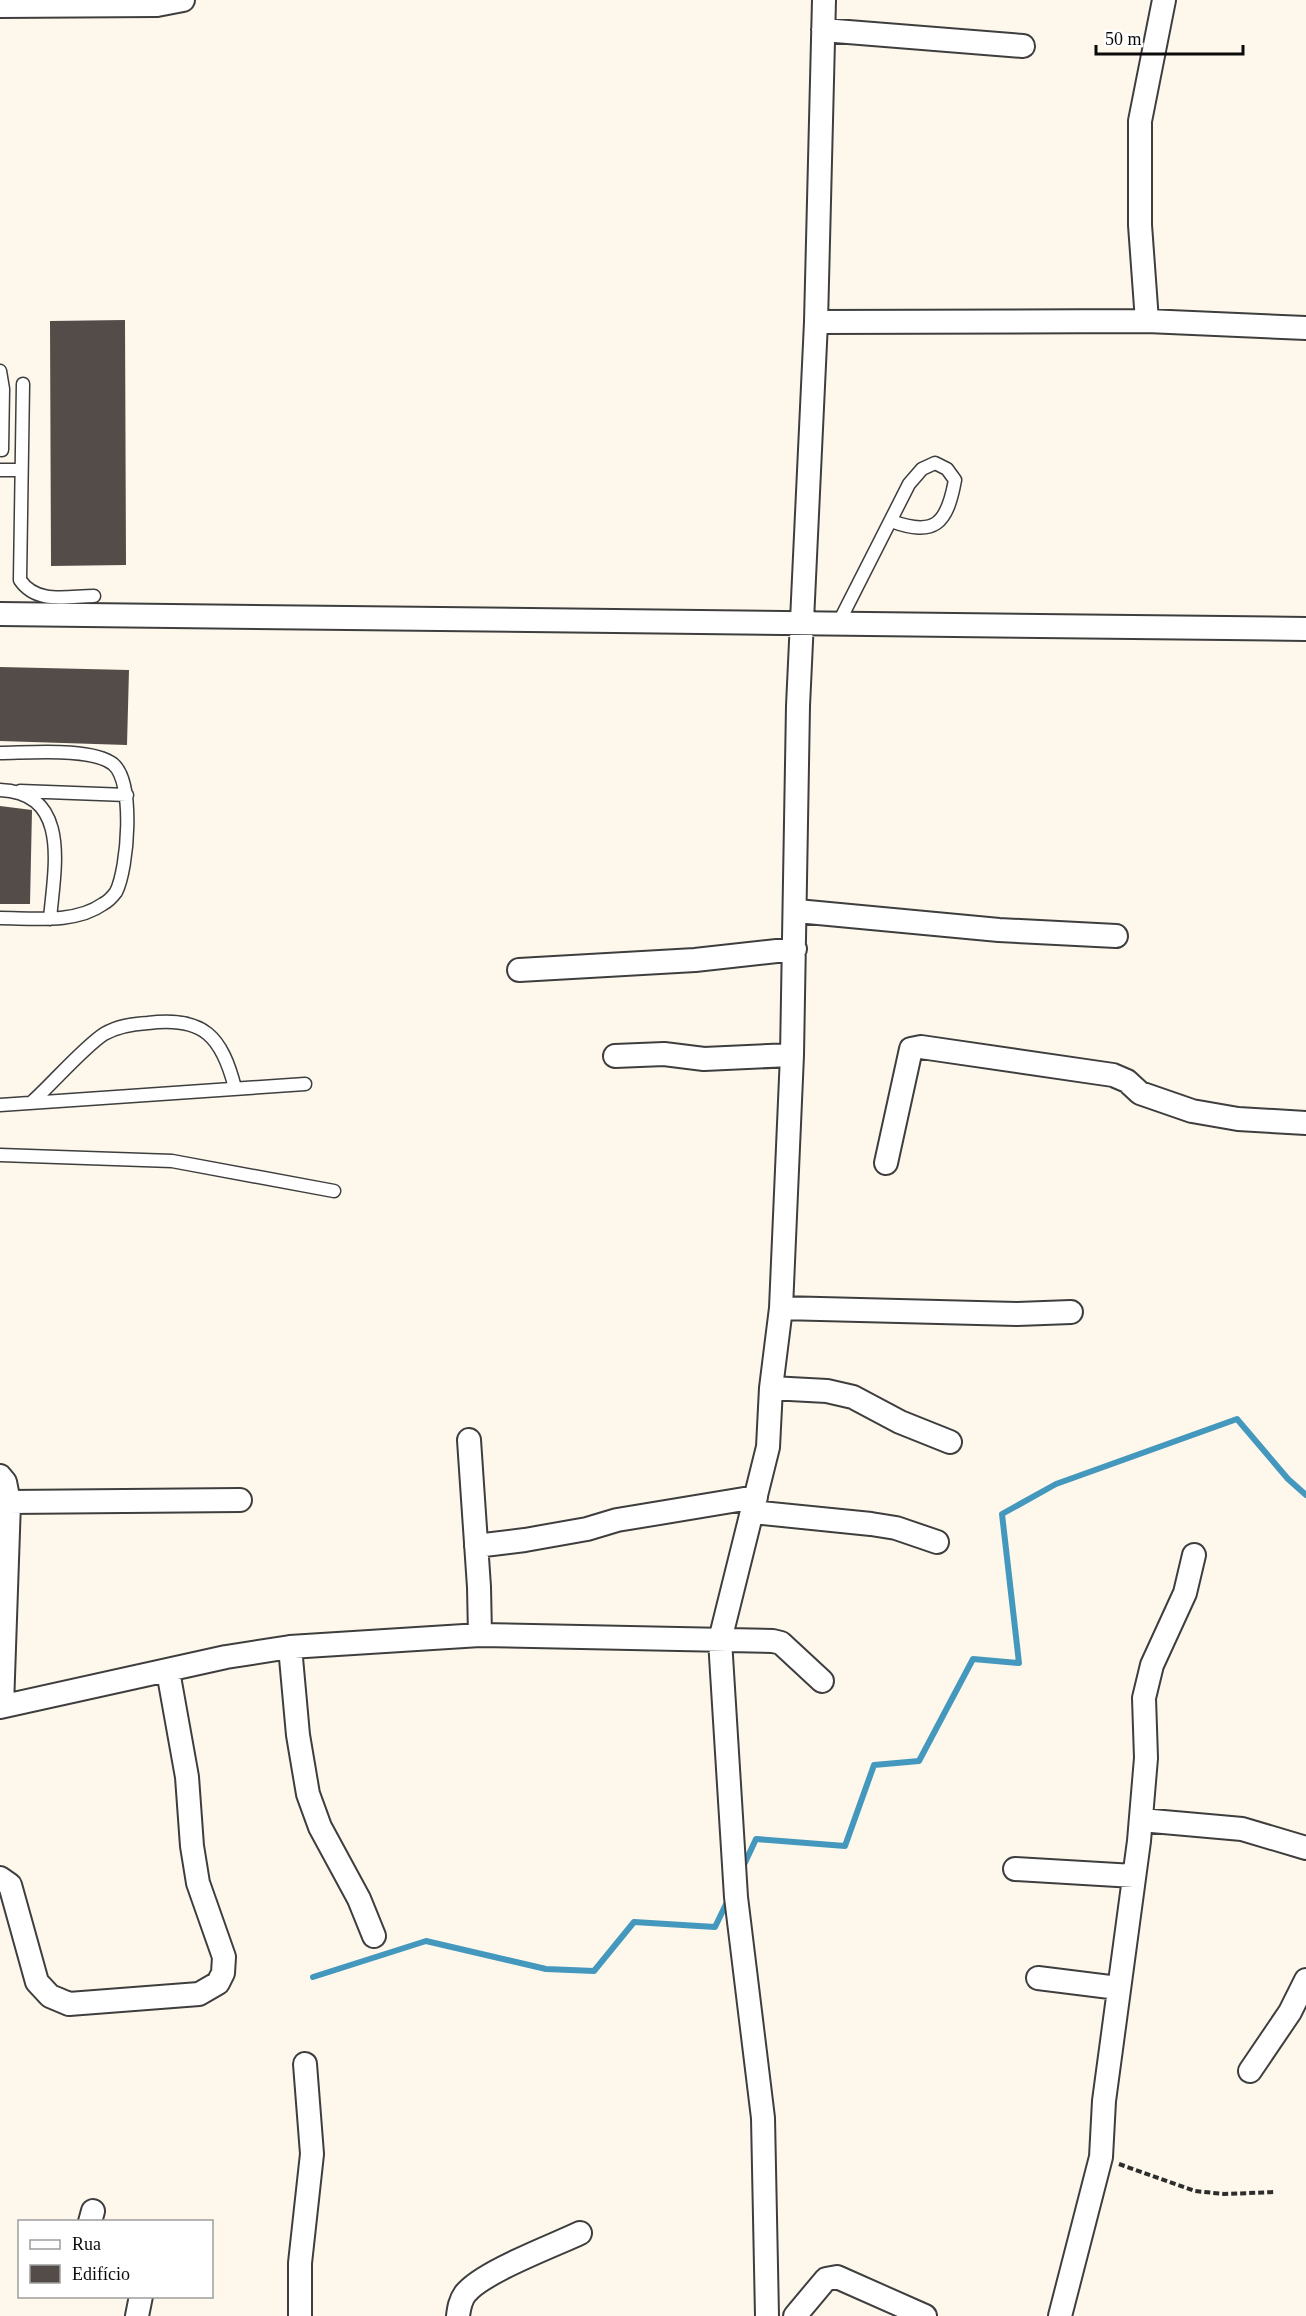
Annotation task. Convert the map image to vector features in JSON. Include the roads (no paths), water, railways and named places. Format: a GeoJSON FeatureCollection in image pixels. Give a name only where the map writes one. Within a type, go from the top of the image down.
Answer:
{"type":"FeatureCollection","features":[{"type":"Feature","properties":{"kind":"street"},"geometry":{"type":"LineString","coordinates":[[0,6],[157,4],[183,0]]}},
{"type":"Feature","properties":{"kind":"street"},"geometry":{"type":"LineString","coordinates":[[767,2316],[763,2118],[736,1897],[720,1640],[768,1447],[771,1388],[781,1308],[797,911],[798,706],[816,322],[824,0]]}},
{"type":"Feature","properties":{"kind":"street"},"geometry":{"type":"LineString","coordinates":[[1147,321],[1140,225],[1140,121],[1164,0]]}},
{"type":"Feature","properties":{"kind":"street"},"geometry":{"type":"LineString","coordinates":[[823,30],[1023,46]]}},
{"type":"Feature","properties":{"kind":"street"},"geometry":{"type":"LineString","coordinates":[[816,322],[1147,321],[1306,328]]}},
{"type":"Feature","properties":{"kind":"street"},"geometry":{"type":"LineString","coordinates":[[0,614],[1306,629]]}},
{"type":"Feature","properties":{"kind":"street"},"geometry":{"type":"LineString","coordinates":[[797,911],[999,930],[1116,936]]}},
{"type":"Feature","properties":{"kind":"street"},"geometry":{"type":"LineString","coordinates":[[519,970],[695,960],[795,949]]}},
{"type":"Feature","properties":{"kind":"street"},"geometry":{"type":"LineString","coordinates":[[886,1163],[911,1049],[921,1047],[1113,1075],[1127,1081],[1140,1093],[1192,1111],[1238,1119],[1306,1124]]}},
{"type":"Feature","properties":{"kind":"street"},"geometry":{"type":"LineString","coordinates":[[615,1056],[664,1054],[704,1059],[792,1055]]}},
{"type":"Feature","properties":{"kind":"street"},"geometry":{"type":"LineString","coordinates":[[781,1308],[1017,1314],[1071,1312]]}},
{"type":"Feature","properties":{"kind":"street"},"geometry":{"type":"LineString","coordinates":[[771,1388],[827,1391],[853,1397],[900,1422],[950,1442]]}},
{"type":"Feature","properties":{"kind":"street"},"geometry":{"type":"LineString","coordinates":[[469,1440],[480,1635]]}},
{"type":"Feature","properties":{"kind":"street"},"geometry":{"type":"LineString","coordinates":[[0,1476],[5,1482],[9,1502],[1,1707],[225,1657],[290,1647],[480,1635],[773,1641],[781,1643],[822,1681]]}},
{"type":"Feature","properties":{"kind":"street"},"geometry":{"type":"LineString","coordinates":[[9,1502],[240,1500]]}},
{"type":"Feature","properties":{"kind":"street"},"geometry":{"type":"LineString","coordinates":[[476,1546],[587,1529],[617,1520],[754,1505],[896,1528],[937,1542]]}},
{"type":"Feature","properties":{"kind":"street"},"geometry":{"type":"LineString","coordinates":[[1060,2316],[1101,2157],[1104,2101],[1141,1820],[1146,1758],[1144,1698],[1152,1665],[1185,1593],[1194,1555]]}},
{"type":"Feature","properties":{"kind":"street"},"geometry":{"type":"LineString","coordinates":[[290,1647],[298,1735],[308,1794],[320,1827],[359,1899],[374,1936]]}},
{"type":"Feature","properties":{"kind":"street"},"geometry":{"type":"LineString","coordinates":[[0,1878],[10,1885],[37,1982],[50,1996],[69,2004],[199,1994],[218,1983],[224,1973],[224,1958],[198,1883],[192,1846],[187,1778],[168,1671]]}},
{"type":"Feature","properties":{"kind":"street"},"geometry":{"type":"LineString","coordinates":[[1141,1820],[1242,1829],[1306,1848]]}},
{"type":"Feature","properties":{"kind":"street"},"geometry":{"type":"LineString","coordinates":[[1015,1869],[1134,1876]]}},
{"type":"Feature","properties":{"kind":"street"},"geometry":{"type":"LineString","coordinates":[[1038,1978],[1119,1988]]}},
{"type":"Feature","properties":{"kind":"street"},"geometry":{"type":"LineString","coordinates":[[1250,2071],[1290,2012],[1306,1980]]}},
{"type":"Feature","properties":{"kind":"street"},"geometry":{"type":"LineString","coordinates":[[300,2316],[300,2263],[312,2154],[305,2064]]}},
{"type":"Feature","properties":{"kind":"street"},"geometry":{"type":"LineString","coordinates":[[458,2316],[459,2306],[466,2293],[482,2281],[580,2233]]}},
{"type":"Feature","properties":{"kind":"street"},"geometry":{"type":"LineString","coordinates":[[795,2316],[826,2279],[837,2277],[925,2316]]}},
{"type":"Feature","properties":{"kind":"street"},"geometry":{"type":"LineString","coordinates":[[137,2316],[141,2298]]}},
{"type":"Feature","properties":{"kind":"lane"},"geometry":{"type":"LineString","coordinates":[[0,371],[3,380],[1,450],[22,450]]}},
{"type":"Feature","properties":{"kind":"lane"},"geometry":{"type":"LineString","coordinates":[[23,384],[20,580],[26,590],[36,596],[94,596]]}},
{"type":"Feature","properties":{"kind":"lane"},"geometry":{"type":"LineString","coordinates":[[838,624],[891,521],[897,504],[922,469],[935,463],[947,469],[955,480],[944,516],[934,527],[922,530],[891,521]]}},
{"type":"Feature","properties":{"kind":"lane"},"geometry":{"type":"LineString","coordinates":[[0,470],[21,470]]}},
{"type":"Feature","properties":{"kind":"lane"},"geometry":{"type":"LineString","coordinates":[[0,753],[73,754],[102,759],[113,765],[122,776],[127,795],[124,862],[116,892],[104,904],[90,911],[50,919],[0,918]]}},
{"type":"Feature","properties":{"kind":"lane"},"geometry":{"type":"LineString","coordinates":[[0,790],[127,795]]}},
{"type":"Feature","properties":{"kind":"lane"},"geometry":{"type":"LineString","coordinates":[[19,791],[36,801],[48,818],[56,846],[50,919]]}},
{"type":"Feature","properties":{"kind":"lane"},"geometry":{"type":"LineString","coordinates":[[33,1101],[103,1035],[122,1026],[174,1020],[192,1024],[212,1036],[228,1058],[235,1088]]}},
{"type":"Feature","properties":{"kind":"lane"},"geometry":{"type":"LineString","coordinates":[[0,1105],[305,1084]]}},
{"type":"Feature","properties":{"kind":"lane"},"geometry":{"type":"LineString","coordinates":[[0,1155],[172,1161],[334,1191]]}},
{"type":"Feature","properties":{"kind":"waterway"},"geometry":{"type":"LineString","coordinates":[[742,1869],[756,1839],[845,1846],[874,1765],[919,1761],[973,1659],[1019,1663],[1002,1514],[1056,1484],[1237,1419],[1288,1479],[1306,1495]]}},
{"type":"Feature","properties":{"kind":"waterway"},"geometry":{"type":"LineString","coordinates":[[313,1977],[426,1941],[546,1969],[594,1971],[634,1922],[715,1927],[728,1900]]}}]}
